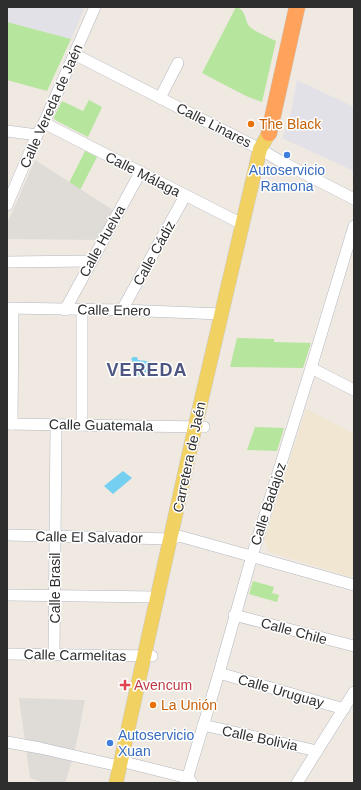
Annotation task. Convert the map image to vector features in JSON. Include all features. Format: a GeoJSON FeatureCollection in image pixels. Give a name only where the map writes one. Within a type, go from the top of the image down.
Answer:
{"type":"FeatureCollection","features":[{"type":"Feature","properties":{"kind":"highway","name":"Carretera de Jaén"},"geometry":{"type":"LineString","coordinates":[[269,132],[297,7]]}},
{"type":"Feature","properties":{"kind":"main road","name":"Carretera de Jaén"},"geometry":{"type":"LineString","coordinates":[[199,427],[221,314],[242,224],[269,132]]}},
{"type":"Feature","properties":{"kind":"main road","name":"Carretera de Jaén"},"geometry":{"type":"LineString","coordinates":[[116,783],[123,761],[148,656],[263,151]]}},
{"type":"Feature","properties":{"kind":"main road","name":"Carretera de Jaén"},"geometry":{"type":"LineString","coordinates":[[148,656],[157,598],[175,538]]}},
{"type":"Feature","properties":{"kind":"main road","name":"Carretera de Jaén"},"geometry":{"type":"LineString","coordinates":[[123,761],[124,783]]}},
{"type":"Feature","properties":{"kind":"street","name":"Calle Vereda de Jaén"},"geometry":{"type":"LineString","coordinates":[[7,205],[12,183],[44,123],[95,7]]}},
{"type":"Feature","properties":{"kind":"street","name":"Calle Linares"},"geometry":{"type":"LineString","coordinates":[[74,54],[354,199]]}},
{"type":"Feature","properties":{"kind":"street"},"geometry":{"type":"LineString","coordinates":[[160,98],[178,63]]}},
{"type":"Feature","properties":{"kind":"street","name":"Calle Málaga"},"geometry":{"type":"LineString","coordinates":[[44,123],[242,224]]}},
{"type":"Feature","properties":{"kind":"street"},"geometry":{"type":"LineString","coordinates":[[7,131],[37,135]]}},
{"type":"Feature","properties":{"kind":"street","name":"Calle Huelva"},"geometry":{"type":"LineString","coordinates":[[65,310],[140,173]]}},
{"type":"Feature","properties":{"kind":"street","name":"Calle Cádiz"},"geometry":{"type":"LineString","coordinates":[[122,310],[185,196]]}},
{"type":"Feature","properties":{"kind":"street","name":"Calle Badajoz"},"geometry":{"type":"LineString","coordinates":[[189,781],[234,615],[354,226]]}},
{"type":"Feature","properties":{"kind":"street"},"geometry":{"type":"LineString","coordinates":[[7,262],[91,261]]}},
{"type":"Feature","properties":{"kind":"street"},"geometry":{"type":"LineString","coordinates":[[10,308],[10,424]]}},
{"type":"Feature","properties":{"kind":"street","name":"Calle Enero"},"geometry":{"type":"LineString","coordinates":[[10,308],[221,314]]}},
{"type":"Feature","properties":{"kind":"street"},"geometry":{"type":"LineString","coordinates":[[82,310],[82,425]]}},
{"type":"Feature","properties":{"kind":"street"},"geometry":{"type":"LineString","coordinates":[[311,368],[354,390]]}},
{"type":"Feature","properties":{"kind":"street","name":"Calle Guatemala"},"geometry":{"type":"LineString","coordinates":[[10,424],[199,427]]}},
{"type":"Feature","properties":{"kind":"street","name":"Calle Brasil"},"geometry":{"type":"LineString","coordinates":[[54,655],[56,425]]}},
{"type":"Feature","properties":{"kind":"street","name":"Calle El Salvador"},"geometry":{"type":"LineString","coordinates":[[7,535],[175,538],[252,556],[354,584]]}},
{"type":"Feature","properties":{"kind":"street"},"geometry":{"type":"LineString","coordinates":[[7,595],[157,598]]}},
{"type":"Feature","properties":{"kind":"street","name":"Calle Chile"},"geometry":{"type":"LineString","coordinates":[[234,615],[354,646]]}},
{"type":"Feature","properties":{"kind":"street","name":"Calle Carmelitas"},"geometry":{"type":"LineString","coordinates":[[7,654],[148,656]]}},
{"type":"Feature","properties":{"kind":"street","name":"Calle Uruguay"},"geometry":{"type":"LineString","coordinates":[[219,673],[344,709]]}},
{"type":"Feature","properties":{"kind":"street"},"geometry":{"type":"LineString","coordinates":[[297,783],[354,692]]}},
{"type":"Feature","properties":{"kind":"street","name":"Calle Bolivia"},"geometry":{"type":"LineString","coordinates":[[203,725],[317,751]]}},
{"type":"Feature","properties":{"kind":"street"},"geometry":{"type":"LineString","coordinates":[[7,742],[123,761],[189,781]]}},
{"type":"Feature","properties":{"kind":"shaded area"},"geometry":{"type":"Polygon","coordinates":[[[7,7],[85,7],[71,39],[7,22],[7,7]]]}},
{"type":"Feature","properties":{"kind":"shaded area"},"geometry":{"type":"Polygon","coordinates":[[[297,80],[354,107],[354,171],[282,138],[290,117],[297,80]]]}},
{"type":"Feature","properties":{"kind":"shaded area"},"geometry":{"type":"Polygon","coordinates":[[[35,160],[113,210],[97,240],[7,239],[7,224],[35,160]]]}},
{"type":"Feature","properties":{"kind":"shaded area"},"geometry":{"type":"Polygon","coordinates":[[[306,409],[354,434],[354,578],[269,552],[264,540],[306,409]]]}},
{"type":"Feature","properties":{"kind":"shaded area"},"geometry":{"type":"Polygon","coordinates":[[[19,698],[85,700],[74,755],[65,783],[44,783],[30,778],[19,698]]]}},
{"type":"Feature","properties":{"kind":"green space"},"geometry":{"type":"Polygon","coordinates":[[[236,7],[240,8],[244,13],[250,27],[276,41],[262,102],[246,96],[202,73],[236,7]]]}},
{"type":"Feature","properties":{"kind":"green space"},"geometry":{"type":"Polygon","coordinates":[[[7,22],[71,39],[47,91],[7,80],[7,22]]]}},
{"type":"Feature","properties":{"kind":"green space"},"geometry":{"type":"Polygon","coordinates":[[[89,100],[102,107],[88,137],[55,120],[54,117],[62,101],[83,111],[89,100]]]}},
{"type":"Feature","properties":{"kind":"green space"},"geometry":{"type":"Polygon","coordinates":[[[85,151],[97,157],[80,190],[69,183],[85,151]]]}},
{"type":"Feature","properties":{"kind":"green space"},"geometry":{"type":"Polygon","coordinates":[[[237,338],[274,339],[274,342],[311,343],[303,368],[230,367],[237,338]]]}},
{"type":"Feature","properties":{"kind":"green space"},"geometry":{"type":"Polygon","coordinates":[[[255,427],[284,428],[277,451],[247,450],[255,427]]]}},
{"type":"Feature","properties":{"kind":"green space"},"geometry":{"type":"Polygon","coordinates":[[[253,581],[274,587],[272,593],[279,595],[277,602],[249,594],[253,581]]]}},
{"type":"Feature","properties":{"kind":"water"},"geometry":{"type":"Polygon","coordinates":[[[133,357],[137,357],[138,360],[153,362],[152,373],[142,372],[139,375],[135,374],[134,364],[131,359],[133,357]]]}},
{"type":"Feature","properties":{"kind":"water"},"geometry":{"type":"Polygon","coordinates":[[[123,471],[132,478],[113,494],[104,486],[123,471]]]}},
{"type":"Feature","properties":{"kind":"place","name":"The Black"},"geometry":{"type":"Point","coordinates":[251,124]}},
{"type":"Feature","properties":{"kind":"place","name":"Autoservicio Ramona"},"geometry":{"type":"Point","coordinates":[287,155]}},
{"type":"Feature","properties":{"kind":"place","name":"Avencum"},"geometry":{"type":"Point","coordinates":[125,685]}},
{"type":"Feature","properties":{"kind":"place","name":"La Unión"},"geometry":{"type":"Point","coordinates":[153,705]}},
{"type":"Feature","properties":{"kind":"place","name":"Autoservicio Xuan"},"geometry":{"type":"Point","coordinates":[110,743]}},
{"type":"Feature","properties":{"kind":"district","name":"VEREDA"},"geometry":{"type":"Point","coordinates":[147,370]}}]}
